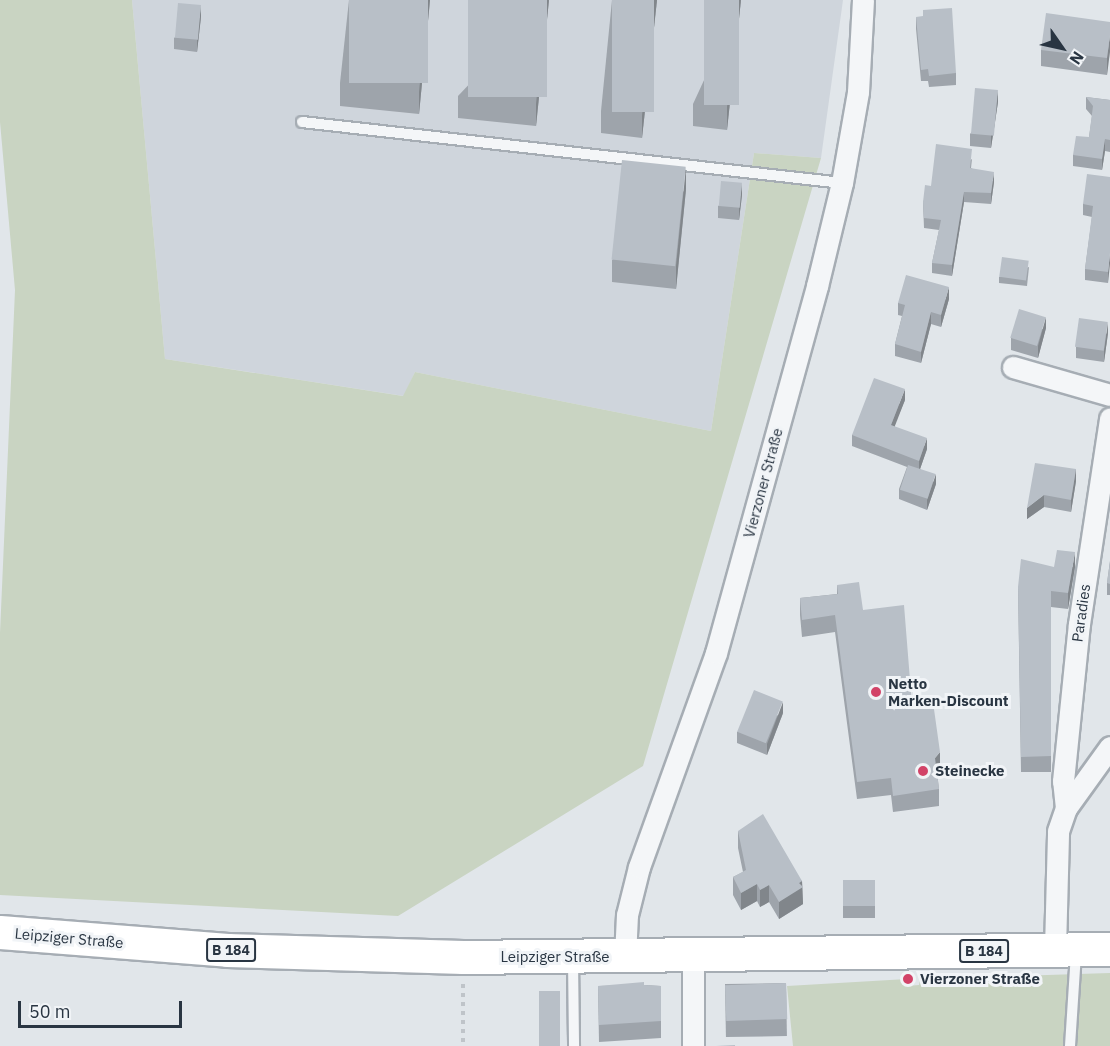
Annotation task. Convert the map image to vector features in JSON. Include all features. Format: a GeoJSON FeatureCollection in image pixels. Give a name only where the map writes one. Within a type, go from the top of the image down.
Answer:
{"type":"FeatureCollection","features":[{"type":"Feature","properties":{"kind":"main road","name":"Leipziger Straße"},"geometry":{"type":"LineString","coordinates":[[0,932],[227,950],[463,957],[625,957],[1110,949]]}},
{"type":"Feature","properties":{"kind":"street","name":"Vierzoner Straße"},"geometry":{"type":"LineString","coordinates":[[625,957],[627,915],[639,867],[716,653],[842,183],[858,92],[863,0]]}},
{"type":"Feature","properties":{"kind":"street"},"geometry":{"type":"LineString","coordinates":[[1013,367],[1110,395]]}},
{"type":"Feature","properties":{"kind":"street","name":"Paradies"},"geometry":{"type":"LineString","coordinates":[[1066,808],[1064,781],[1078,624],[1110,418]]}},
{"type":"Feature","properties":{"kind":"street","name":"Paradies"},"geometry":{"type":"LineString","coordinates":[[1066,949],[1058,831],[1066,808],[1110,747]]}},
{"type":"Feature","properties":{"kind":"street"},"geometry":{"type":"LineString","coordinates":[[693,956],[693,1046]]}},
{"type":"Feature","properties":{"kind":"lane"},"geometry":{"type":"LineString","coordinates":[[302,122],[842,183]]}},
{"type":"Feature","properties":{"kind":"lane"},"geometry":{"type":"LineString","coordinates":[[1066,949],[1070,1046]]}},
{"type":"Feature","properties":{"kind":"lane"},"geometry":{"type":"LineString","coordinates":[[573,957],[574,1046]]}},
{"type":"Feature","properties":{"kind":"path"},"geometry":{"type":"LineString","coordinates":[[463,957],[463,1046]]}},
{"type":"Feature","properties":{"kind":"shaded area"},"geometry":{"type":"Polygon","coordinates":[[[132,0],[843,0],[821,158],[754,153],[711,431],[415,372],[404,396],[165,359],[132,0]]]}},
{"type":"Feature","properties":{"kind":"green space"},"geometry":{"type":"Polygon","coordinates":[[[0,0],[132,0],[165,359],[403,396],[415,372],[711,431],[754,153],[821,158],[643,766],[398,916],[0,895],[0,633],[15,290],[0,122],[0,0]]]}},
{"type":"Feature","properties":{"kind":"green space"},"geometry":{"type":"Polygon","coordinates":[[[1110,973],[1110,1046],[793,1046],[787,986],[907,979],[907,986],[919,985],[920,979],[1110,973]]]}},
{"type":"Feature","properties":{"kind":"building"},"geometry":{"type":"Polygon","coordinates":[[[349,0],[428,0],[428,83],[349,83],[349,0]]]}},
{"type":"Feature","properties":{"kind":"building"},"geometry":{"type":"Polygon","coordinates":[[[468,0],[547,0],[547,97],[468,97],[468,0]]]}},
{"type":"Feature","properties":{"kind":"building"},"geometry":{"type":"Polygon","coordinates":[[[612,0],[654,0],[654,112],[612,112],[612,0]]]}},
{"type":"Feature","properties":{"kind":"building"},"geometry":{"type":"Polygon","coordinates":[[[704,0],[739,0],[739,105],[704,105],[704,0]]]}},
{"type":"Feature","properties":{"kind":"building"},"geometry":{"type":"Polygon","coordinates":[[[178,3],[201,5],[198,40],[175,38],[178,3]]]}},
{"type":"Feature","properties":{"kind":"building"},"geometry":{"type":"Polygon","coordinates":[[[952,8],[956,73],[929,76],[928,69],[921,70],[916,17],[923,16],[923,10],[952,8]]]}},
{"type":"Feature","properties":{"kind":"building"},"geometry":{"type":"Polygon","coordinates":[[[1046,13],[1110,22],[1107,58],[1041,50],[1046,13]]]}},
{"type":"Feature","properties":{"kind":"building"},"geometry":{"type":"Polygon","coordinates":[[[975,88],[998,90],[994,136],[971,134],[975,88]]]}},
{"type":"Feature","properties":{"kind":"building"},"geometry":{"type":"Polygon","coordinates":[[[1086,97],[1110,100],[1110,140],[1105,139],[1102,159],[1073,155],[1076,136],[1089,137],[1093,106],[1086,97]]]}},
{"type":"Feature","properties":{"kind":"building"},"geometry":{"type":"Polygon","coordinates":[[[936,144],[972,149],[970,168],[994,172],[991,193],[964,192],[952,265],[932,263],[941,220],[924,218],[925,185],[931,186],[936,144]]]}},
{"type":"Feature","properties":{"kind":"building"},"geometry":{"type":"Polygon","coordinates":[[[622,160],[686,167],[675,266],[612,259],[622,160]]]}},
{"type":"Feature","properties":{"kind":"building"},"geometry":{"type":"Polygon","coordinates":[[[1087,174],[1110,177],[1108,272],[1085,269],[1093,206],[1083,204],[1087,174]]]}},
{"type":"Feature","properties":{"kind":"building"},"geometry":{"type":"Polygon","coordinates":[[[721,181],[742,183],[740,208],[719,206],[721,181]]]}},
{"type":"Feature","properties":{"kind":"building"},"geometry":{"type":"Polygon","coordinates":[[[1002,257],[1029,261],[1026,281],[999,277],[1002,257]]]}},
{"type":"Feature","properties":{"kind":"building"},"geometry":{"type":"Polygon","coordinates":[[[906,275],[949,287],[941,315],[931,312],[921,352],[895,344],[905,305],[898,303],[906,275]]]}},
{"type":"Feature","properties":{"kind":"building"},"geometry":{"type":"Polygon","coordinates":[[[1019,309],[1046,317],[1037,346],[1010,338],[1019,309]]]}},
{"type":"Feature","properties":{"kind":"building"},"geometry":{"type":"Polygon","coordinates":[[[1079,318],[1108,322],[1104,351],[1075,347],[1079,318]]]}},
{"type":"Feature","properties":{"kind":"building"},"geometry":{"type":"Polygon","coordinates":[[[874,378],[905,389],[891,425],[927,438],[919,461],[852,435],[874,378]]]}},
{"type":"Feature","properties":{"kind":"building"},"geometry":{"type":"Polygon","coordinates":[[[1035,463],[1076,469],[1071,500],[1044,495],[1027,508],[1035,463]]]}},
{"type":"Feature","properties":{"kind":"building"},"geometry":{"type":"Polygon","coordinates":[[[908,465],[936,474],[928,499],[900,490],[908,465]]]}},
{"type":"Feature","properties":{"kind":"building"},"geometry":{"type":"Polygon","coordinates":[[[1057,550],[1075,552],[1068,593],[1051,591],[1051,756],[1021,757],[1018,587],[1021,559],[1054,567],[1057,550]]]}},
{"type":"Feature","properties":{"kind":"building"},"geometry":{"type":"Polygon","coordinates":[[[1110,561],[1110,584],[1107,583],[1110,561]]]}},
{"type":"Feature","properties":{"kind":"building","name":"Netto Marken-Discount"},"geometry":{"type":"Polygon","coordinates":[[[859,582],[863,610],[904,605],[912,705],[933,702],[940,752],[935,758],[939,789],[893,796],[891,778],[857,782],[835,615],[802,620],[800,598],[838,594],[837,585],[859,582]]]}},
{"type":"Feature","properties":{"kind":"building"},"geometry":{"type":"Polygon","coordinates":[[[754,690],[783,702],[766,743],[737,732],[754,690]]]}},
{"type":"Feature","properties":{"kind":"building"},"geometry":{"type":"Polygon","coordinates":[[[763,814],[802,881],[799,883],[803,887],[779,902],[769,885],[760,890],[757,884],[741,893],[733,877],[746,870],[738,831],[763,814]]]}},
{"type":"Feature","properties":{"kind":"building"},"geometry":{"type":"Polygon","coordinates":[[[843,880],[875,880],[875,906],[843,906],[843,880]]]}},
{"type":"Feature","properties":{"kind":"building"},"geometry":{"type":"Polygon","coordinates":[[[644,982],[644,985],[661,986],[661,1021],[599,1025],[598,986],[644,982]]]}},
{"type":"Feature","properties":{"kind":"building"},"geometry":{"type":"Polygon","coordinates":[[[786,983],[787,1019],[726,1021],[725,985],[786,983]]]}},
{"type":"Feature","properties":{"kind":"building"},"geometry":{"type":"Polygon","coordinates":[[[539,991],[560,991],[560,1046],[539,1046],[539,991]]]}},
{"type":"Feature","properties":{"kind":"place","name":"Netto Marken-Discount"},"geometry":{"type":"Point","coordinates":[876,692]}},
{"type":"Feature","properties":{"kind":"place","name":"Steinecke"},"geometry":{"type":"Point","coordinates":[923,771]}},
{"type":"Feature","properties":{"kind":"place","name":"Vierzoner Straße"},"geometry":{"type":"Point","coordinates":[908,979]}}]}
